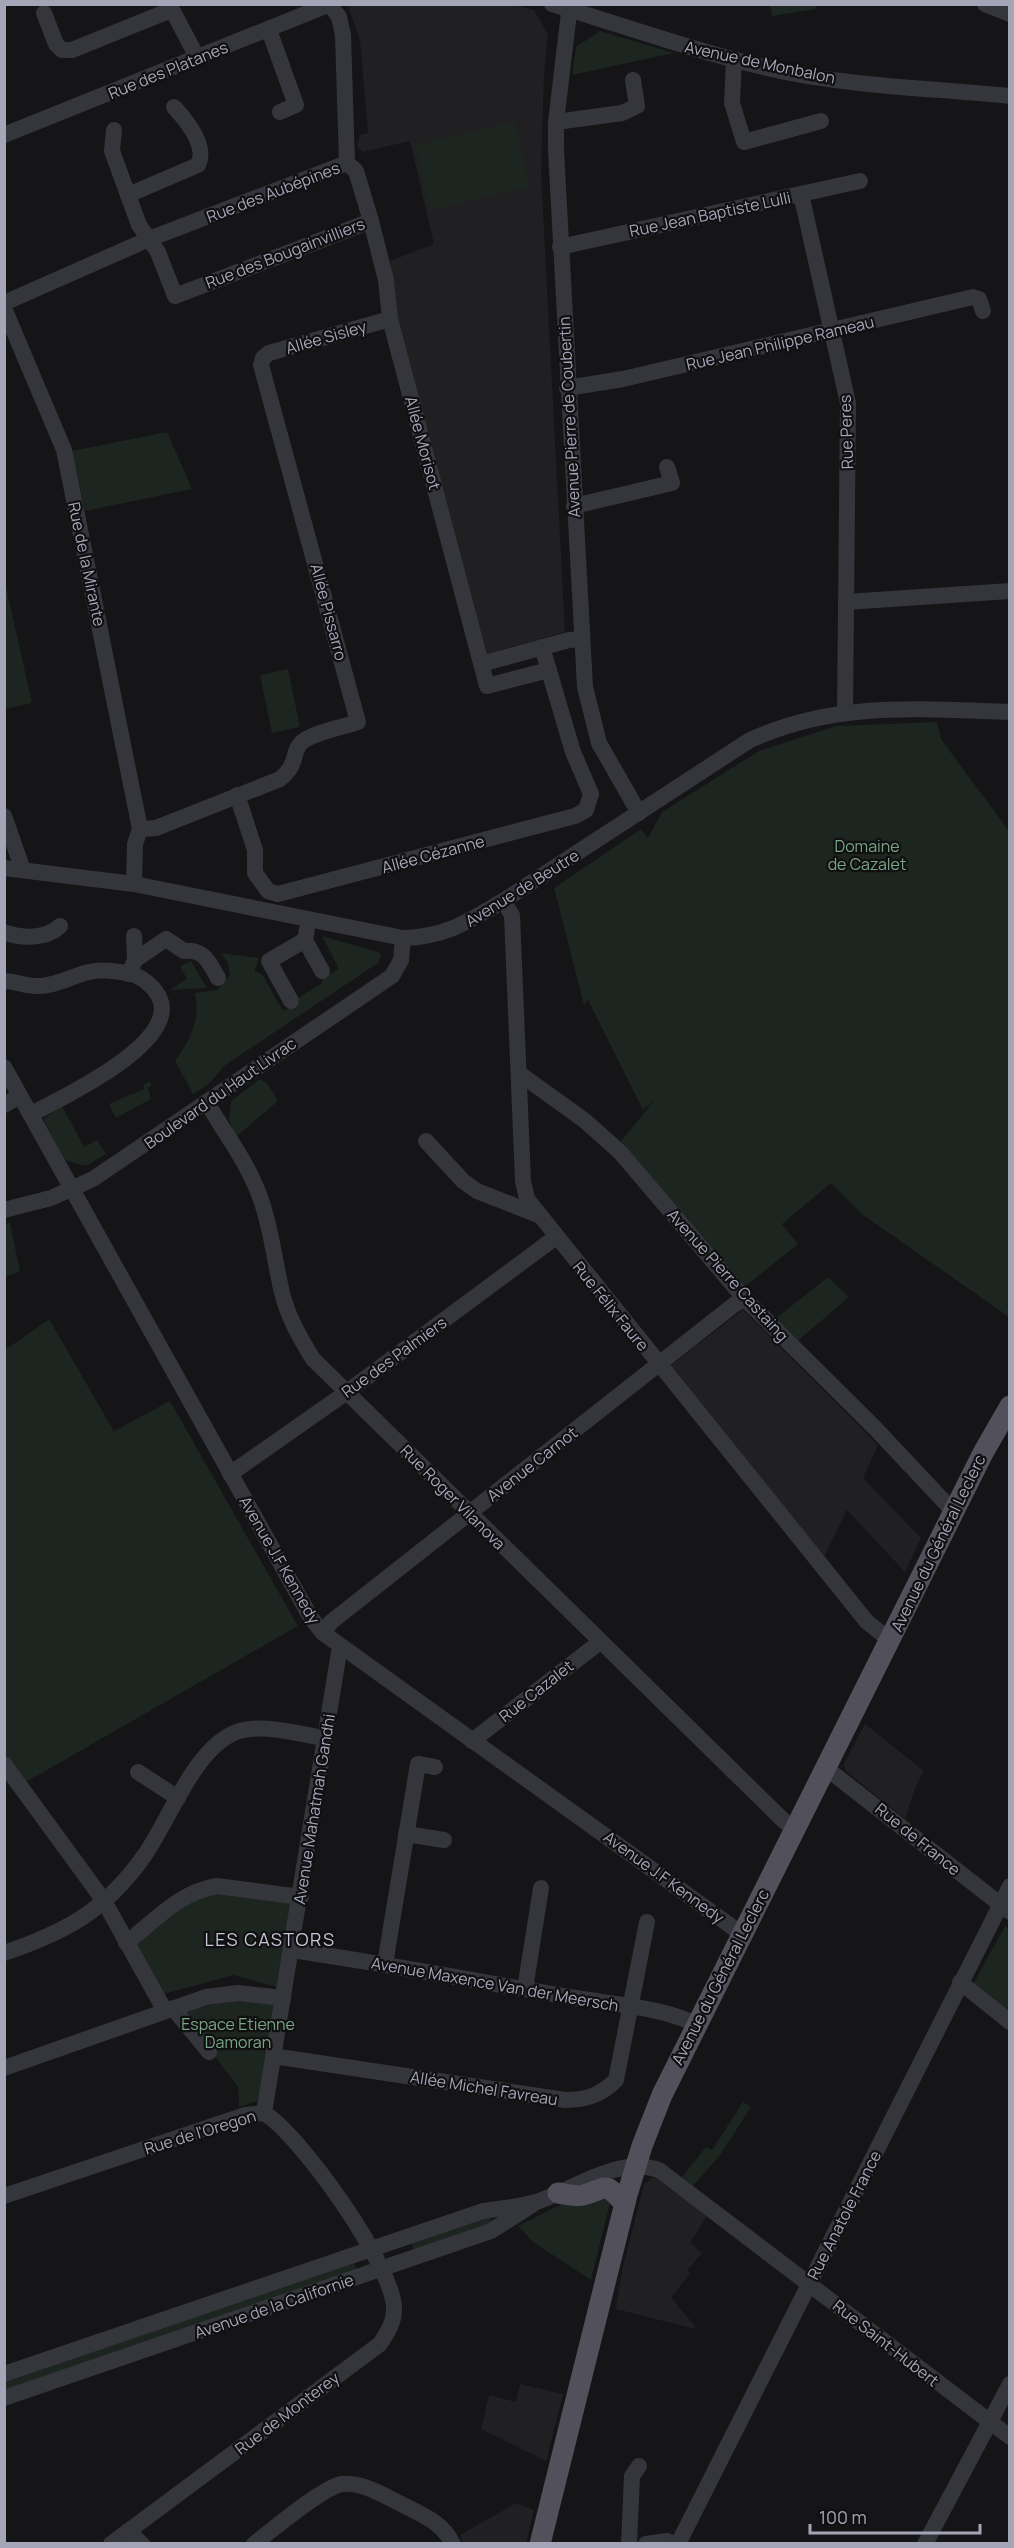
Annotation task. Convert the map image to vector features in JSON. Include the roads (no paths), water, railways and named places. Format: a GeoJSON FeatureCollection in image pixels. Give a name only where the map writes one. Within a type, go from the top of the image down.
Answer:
{"type":"FeatureCollection","features":[{"type":"Feature","properties":{"kind":"main road","name":"Avenue du Général Leclerc"},"geometry":{"type":"LineString","coordinates":[[540,2544],[635,2164],[662,2095],[1008,1403]]}},
{"type":"Feature","properties":{"kind":"main road"},"geometry":{"type":"LineString","coordinates":[[558,2193],[582,2195],[600,2187],[611,2189],[625,2204]]}},
{"type":"Feature","properties":{"kind":"street","name":"Avenue de Monbalon"},"geometry":{"type":"LineString","coordinates":[[552,4],[569,7],[637,32],[802,75],[887,86],[1010,96]]}},
{"type":"Feature","properties":{"kind":"street"},"geometry":{"type":"LineString","coordinates":[[985,4],[1010,14]]}},
{"type":"Feature","properties":{"kind":"street","name":"Rue des Platanes"},"geometry":{"type":"LineString","coordinates":[[4,135],[330,5]]}},
{"type":"Feature","properties":{"kind":"street","name":"Rue des Aubépines"},"geometry":{"type":"LineString","coordinates":[[4,303],[149,239],[347,163],[343,35],[339,17],[330,5]]}},
{"type":"Feature","properties":{"kind":"street"},"geometry":{"type":"LineString","coordinates":[[44,13],[56,44],[62,50],[72,50],[170,7],[197,57]]}},
{"type":"Feature","properties":{"kind":"street","name":"Avenue Pierre de Coubertin"},"geometry":{"type":"LineString","coordinates":[[569,7],[556,122],[560,248],[581,639],[587,704],[599,743],[639,813]]}},
{"type":"Feature","properties":{"kind":"street"},"geometry":{"type":"LineString","coordinates":[[269,30],[296,105],[280,112]]}},
{"type":"Feature","properties":{"kind":"street"},"geometry":{"type":"LineString","coordinates":[[734,59],[732,103],[744,142],[821,121]]}},
{"type":"Feature","properties":{"kind":"street"},"geometry":{"type":"LineString","coordinates":[[556,122],[622,113],[638,106],[633,80]]}},
{"type":"Feature","properties":{"kind":"street"},"geometry":{"type":"LineString","coordinates":[[128,195],[198,165],[201,154],[189,124],[174,108]]}},
{"type":"Feature","properties":{"kind":"street"},"geometry":{"type":"LineString","coordinates":[[114,130],[112,151],[139,225],[149,239]]}},
{"type":"Feature","properties":{"kind":"street","name":"Rue des Bougainvilliers"},"geometry":{"type":"LineString","coordinates":[[149,239],[158,252],[174,296],[371,221],[356,171],[347,163]]}},
{"type":"Feature","properties":{"kind":"street","name":"Rue Jean Baptiste Lulli"},"geometry":{"type":"LineString","coordinates":[[560,248],[860,181]]}},
{"type":"Feature","properties":{"kind":"street","name":"Rue Peres"},"geometry":{"type":"LineString","coordinates":[[801,194],[834,331],[848,403],[845,712]]}},
{"type":"Feature","properties":{"kind":"street","name":"Allée Morisot"},"geometry":{"type":"LineString","coordinates":[[371,221],[386,280],[390,319],[487,686],[549,670]]}},
{"type":"Feature","properties":{"kind":"street","name":"Rue Jean Philippe Rameau"},"geometry":{"type":"LineString","coordinates":[[567,388],[622,379],[973,297],[980,299],[983,311]]}},
{"type":"Feature","properties":{"kind":"street","name":"Rue de la Mirante"},"geometry":{"type":"LineString","coordinates":[[4,308],[64,450],[140,829],[135,844],[134,884]]}},
{"type":"Feature","properties":{"kind":"street","name":"Allée Sisley"},"geometry":{"type":"LineString","coordinates":[[263,358],[269,353],[390,319]]}},
{"type":"Feature","properties":{"kind":"street","name":"Allée Pissarro"},"geometry":{"type":"LineString","coordinates":[[237,795],[280,779],[292,769],[299,744],[310,737],[358,722],[265,383],[261,365],[263,358]]}},
{"type":"Feature","properties":{"kind":"street"},"geometry":{"type":"LineString","coordinates":[[574,506],[672,483],[667,467]]}},
{"type":"Feature","properties":{"kind":"street"},"geometry":{"type":"LineString","coordinates":[[846,602],[1010,591]]}},
{"type":"Feature","properties":{"kind":"street"},"geometry":{"type":"LineString","coordinates":[[481,664],[581,639]]}},
{"type":"Feature","properties":{"kind":"street"},"geometry":{"type":"LineString","coordinates":[[542,647],[549,670]]}},
{"type":"Feature","properties":{"kind":"street","name":"Allée Cézanne"},"geometry":{"type":"LineString","coordinates":[[237,795],[255,850],[255,873],[268,891],[278,894],[575,816],[586,810],[591,794],[573,752],[549,670]]}},
{"type":"Feature","properties":{"kind":"street","name":"Avenue de Beutre"},"geometry":{"type":"LineString","coordinates":[[4,868],[134,884],[403,938],[448,932],[503,901],[750,740],[797,722],[845,712],[916,709],[1010,712]]}},
{"type":"Feature","properties":{"kind":"street"},"geometry":{"type":"LineString","coordinates":[[140,829],[156,828],[237,795]]}},
{"type":"Feature","properties":{"kind":"street"},"geometry":{"type":"LineString","coordinates":[[4,816],[23,870]]}},
{"type":"Feature","properties":{"kind":"street","name":"Rue Félix Faure"},"geometry":{"type":"LineString","coordinates":[[503,901],[512,915],[523,1181],[527,1199],[658,1365],[867,1622],[890,1640]]}},
{"type":"Feature","properties":{"kind":"street"},"geometry":{"type":"LineString","coordinates":[[308,920],[305,940],[322,970]]}},
{"type":"Feature","properties":{"kind":"street"},"geometry":{"type":"LineString","coordinates":[[4,932],[13,936],[40,936],[54,933],[60,926]]}},
{"type":"Feature","properties":{"kind":"street"},"geometry":{"type":"LineString","coordinates":[[31,1114],[135,1054],[153,1034],[162,1009],[159,997],[132,967],[134,936]]}},
{"type":"Feature","properties":{"kind":"street","name":"Boulevard du Haut Livrac"},"geometry":{"type":"LineString","coordinates":[[4,1210],[72,1191],[207,1103],[392,976],[401,960],[403,938]]}},
{"type":"Feature","properties":{"kind":"street"},"geometry":{"type":"LineString","coordinates":[[4,981],[36,986],[52,984],[88,972],[132,967],[166,939],[184,951],[194,950],[205,956],[218,978]]}},
{"type":"Feature","properties":{"kind":"street"},"geometry":{"type":"LineString","coordinates":[[291,1001],[268,961],[305,940]]}},
{"type":"Feature","properties":{"kind":"street","name":"Avenue J.F Kennedy"},"geometry":{"type":"LineString","coordinates":[[4,1067],[230,1474],[311,1618],[322,1633],[742,1934]]}},
{"type":"Feature","properties":{"kind":"street","name":"Avenue Pierre Castaing"},"geometry":{"type":"LineString","coordinates":[[520,1074],[584,1120],[620,1152],[745,1299],[875,1428],[953,1511]]}},
{"type":"Feature","properties":{"kind":"street"},"geometry":{"type":"LineString","coordinates":[[4,1105],[20,1096]]}},
{"type":"Feature","properties":{"kind":"street","name":"Rue Roger Vilanova"},"geometry":{"type":"LineString","coordinates":[[207,1103],[249,1173],[261,1201],[273,1242],[283,1293],[296,1329],[313,1359],[600,1642],[785,1822],[795,1828]]}},
{"type":"Feature","properties":{"kind":"street"},"geometry":{"type":"LineString","coordinates":[[426,1141],[463,1181],[477,1191],[539,1215]]}},
{"type":"Feature","properties":{"kind":"street","name":"Rue des Palmiers"},"geometry":{"type":"LineString","coordinates":[[230,1474],[347,1392],[556,1237]]}},
{"type":"Feature","properties":{"kind":"street","name":"Avenue Carnot"},"geometry":{"type":"LineString","coordinates":[[322,1633],[330,1622],[735,1304],[745,1299]]}},
{"type":"Feature","properties":{"kind":"street","name":"Rue Cazalet"},"geometry":{"type":"LineString","coordinates":[[472,1741],[600,1642]]}},
{"type":"Feature","properties":{"kind":"street","name":"Avenue Mahatmah Gandhi"},"geometry":{"type":"LineString","coordinates":[[264,2113],[301,1897],[324,1738],[339,1652],[342,1647]]}},
{"type":"Feature","properties":{"kind":"street"},"geometry":{"type":"LineString","coordinates":[[4,1953],[72,1926],[104,1901],[142,1858],[208,1753],[235,1733],[267,1730],[324,1738]]}},
{"type":"Feature","properties":{"kind":"street"},"geometry":{"type":"LineString","coordinates":[[4,1764],[104,1901],[126,1943],[169,2010],[209,2052]]}},
{"type":"Feature","properties":{"kind":"street"},"geometry":{"type":"LineString","coordinates":[[385,1964],[418,1764],[435,1767]]}},
{"type":"Feature","properties":{"kind":"street","name":"Rue de France"},"geometry":{"type":"LineString","coordinates":[[826,1768],[1005,1908]]}},
{"type":"Feature","properties":{"kind":"street"},"geometry":{"type":"LineString","coordinates":[[138,1772],[178,1798]]}},
{"type":"Feature","properties":{"kind":"street"},"geometry":{"type":"LineString","coordinates":[[4,1785],[26,1795]]}},
{"type":"Feature","properties":{"kind":"street"},"geometry":{"type":"LineString","coordinates":[[406,1834],[444,1840]]}},
{"type":"Feature","properties":{"kind":"street"},"geometry":{"type":"LineString","coordinates":[[126,1943],[181,1898],[206,1888],[217,1886],[301,1897]]}},
{"type":"Feature","properties":{"kind":"street","name":"Rue Anatole France"},"geometry":{"type":"LineString","coordinates":[[678,2544],[960,1982],[1005,1908],[1010,1886]]}},
{"type":"Feature","properties":{"kind":"street"},"geometry":{"type":"LineString","coordinates":[[525,1989],[541,1888]]}},
{"type":"Feature","properties":{"kind":"street","name":"Allée Michel Favreau"},"geometry":{"type":"LineString","coordinates":[[273,2056],[565,2100],[584,2100],[607,2089],[616,2080],[647,1922]]}},
{"type":"Feature","properties":{"kind":"street","name":"Avenue Maxence Van der Meersch"},"geometry":{"type":"LineString","coordinates":[[291,1950],[385,1964],[631,2008],[683,2018],[696,2025]]}},
{"type":"Feature","properties":{"kind":"street"},"geometry":{"type":"LineString","coordinates":[[960,1982],[1010,2022]]}},
{"type":"Feature","properties":{"kind":"street"},"geometry":{"type":"LineString","coordinates":[[4,2068],[169,2010],[222,1994],[283,1998]]}},
{"type":"Feature","properties":{"kind":"street","name":"Rue de l'Oregon"},"geometry":{"type":"LineString","coordinates":[[4,2196],[240,2117],[264,2113],[283,2127],[356,2220],[372,2248]]}},
{"type":"Feature","properties":{"kind":"street","name":"Rue Saint-Hubert"},"geometry":{"type":"LineString","coordinates":[[635,2164],[659,2170],[1010,2438]]}},
{"type":"Feature","properties":{"kind":"street","name":"Avenue de la Californie"},"geometry":{"type":"LineString","coordinates":[[4,2398],[491,2232],[537,2202],[617,2169],[635,2164]]}},
{"type":"Feature","properties":{"kind":"street","name":"Avenue de la Californie"},"geometry":{"type":"LineString","coordinates":[[4,2374],[483,2211],[537,2202]]}},
{"type":"Feature","properties":{"kind":"street","name":"Rue de Monterey"},"geometry":{"type":"LineString","coordinates":[[111,2544],[380,2344],[391,2328],[395,2309],[383,2270],[372,2248]]}},
{"type":"Feature","properties":{"kind":"street"},"geometry":{"type":"LineString","coordinates":[[925,2544],[1010,2384]]}},
{"type":"Feature","properties":{"kind":"street"},"geometry":{"type":"LineString","coordinates":[[629,2544],[632,2476],[639,2466]]}},
{"type":"Feature","properties":{"kind":"street"},"geometry":{"type":"LineString","coordinates":[[254,2544],[327,2491],[341,2484],[376,2491],[428,2518],[446,2529],[453,2544]]}},
{"type":"Feature","properties":{"kind":"street"},"geometry":{"type":"LineString","coordinates":[[128,2531],[142,2544]]}},
{"type":"Feature","properties":{"kind":"street"},"geometry":{"type":"LineString","coordinates":[[646,2544],[667,2541],[673,2544]]}},
{"type":"Feature","properties":{"kind":"district","name":"LES CASTORS"},"geometry":{"type":"Point","coordinates":[270,1939]}},
{"type":"Feature","properties":{"kind":"park label","name":"Domaine de Cazalet"},"geometry":{"type":"Point","coordinates":[867,855]}},
{"type":"Feature","properties":{"kind":"park label","name":"Espace Etienne Damoran"},"geometry":{"type":"Point","coordinates":[238,2033]}}]}
